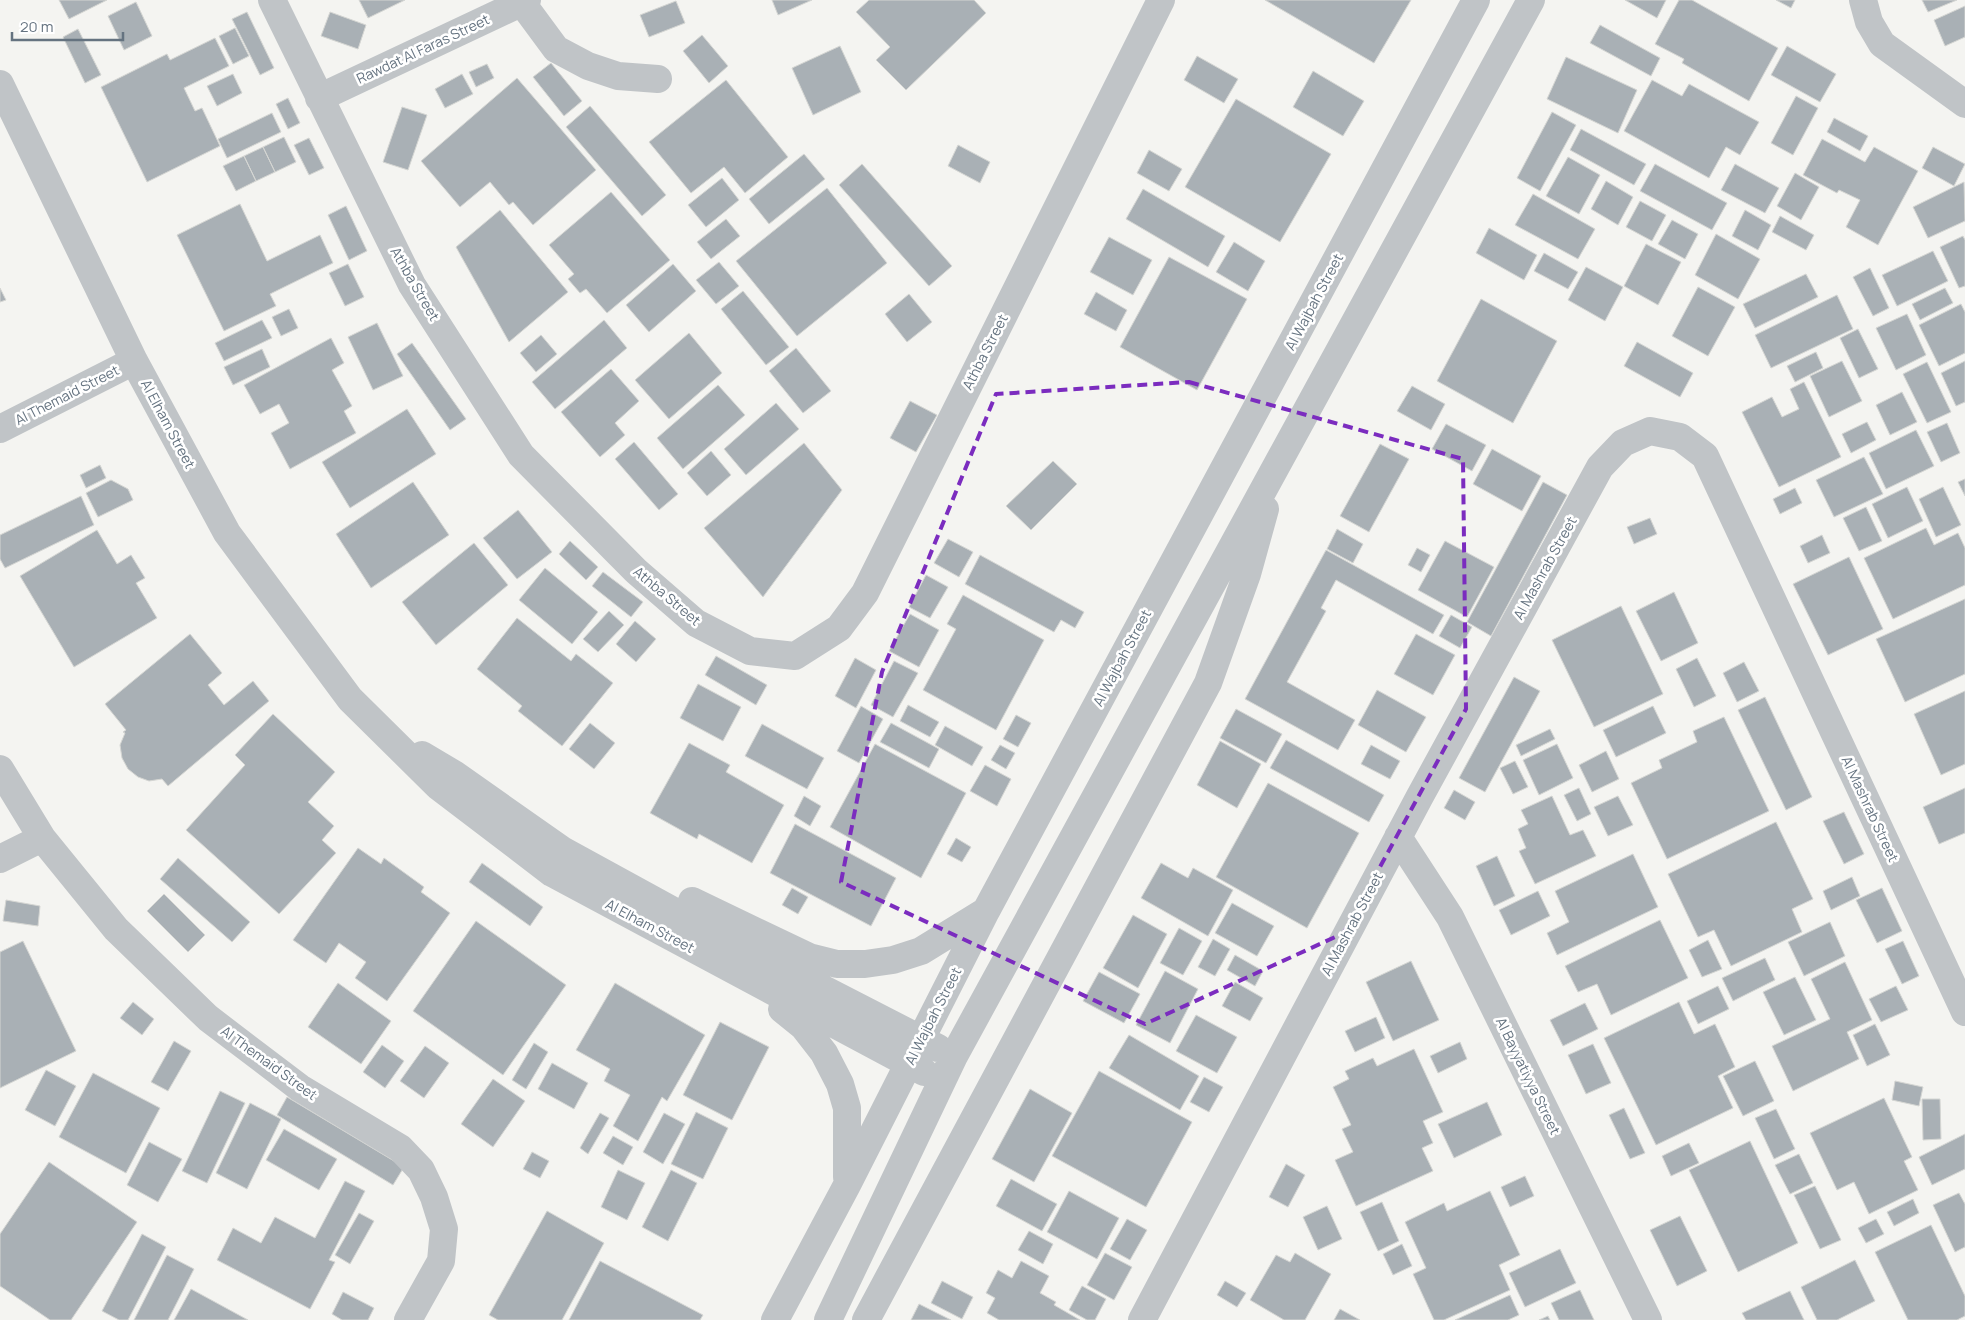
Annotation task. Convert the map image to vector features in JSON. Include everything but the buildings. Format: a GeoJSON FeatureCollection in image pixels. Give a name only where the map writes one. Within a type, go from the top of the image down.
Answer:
{"type":"FeatureCollection","features":[{"type":"Feature","properties":{"kind":"street","name":"Athba Street"},"geometry":{"type":"LineString","coordinates":[[272,0],[412,285],[521,455],[636,571],[696,623],[750,651],[795,656],[839,628],[864,593],[1161,0]]}},
{"type":"Feature","properties":{"kind":"street","name":"Al Wajbah Street"},"geometry":{"type":"LineString","coordinates":[[775,1320],[847,1185],[986,911],[1476,0]]}},
{"type":"Feature","properties":{"kind":"street"},"geometry":{"type":"LineString","coordinates":[[828,1320],[954,1056],[1531,0]]}},
{"type":"Feature","properties":{"kind":"street"},"geometry":{"type":"LineString","coordinates":[[1863,0],[1869,22],[1882,44],[1965,104]]}},
{"type":"Feature","properties":{"kind":"street","name":"Rawdat Al Faras Street"},"geometry":{"type":"LineString","coordinates":[[319,98],[525,1]]}},
{"type":"Feature","properties":{"kind":"street"},"geometry":{"type":"LineString","coordinates":[[525,1],[556,50],[588,66],[618,76],[658,79]]}},
{"type":"Feature","properties":{"kind":"street","name":"Al Elham Street"},"geometry":{"type":"LineString","coordinates":[[0,84],[134,361],[227,533],[350,699],[438,786],[557,862],[869,1044],[954,1056]]}},
{"type":"Feature","properties":{"kind":"street","name":"Al Themaid Street"},"geometry":{"type":"LineString","coordinates":[[0,429],[134,361]]}},
{"type":"Feature","properties":{"kind":"street","name":"Al Mashrab Street"},"geometry":{"type":"LineString","coordinates":[[1142,1320],[1398,837],[1600,467],[1623,443],[1650,431],[1680,437],[1705,456],[1965,1012]]}},
{"type":"Feature","properties":{"kind":"street"},"geometry":{"type":"LineString","coordinates":[[866,1320],[1208,683],[1247,574],[1278,462]]}},
{"type":"Feature","properties":{"kind":"street","name":"Al Themaid Street"},"geometry":{"type":"LineString","coordinates":[[0,768],[42,838],[116,929],[208,1018],[300,1088],[400,1148],[421,1170],[434,1197],[444,1229],[441,1261],[408,1320]]}},
{"type":"Feature","properties":{"kind":"street","name":"Al Bayyatiyya Street"},"geometry":{"type":"LineString","coordinates":[[1398,837],[1450,916],[1648,1320]]}},
{"type":"Feature","properties":{"kind":"street"},"geometry":{"type":"LineString","coordinates":[[0,859],[42,838]]}},
{"type":"Feature","properties":{"kind":"street"},"geometry":{"type":"LineString","coordinates":[[557,862],[612,863],[809,957],[837,964],[866,964],[902,957],[921,950],[986,911]]}},
{"type":"Feature","properties":{"kind":"street"},"geometry":{"type":"LineString","coordinates":[[557,862],[608,921],[779,1007],[803,1026],[824,1054],[840,1084],[847,1108],[847,1185]]}},
{"type":"Feature","properties":{"kind":"street","name":"Al Elham Street"},"geometry":{"type":"LineString","coordinates":[[915,1052],[942,1083]]}},
{"type":"Feature","properties":{"kind":"highlighted area"},"geometry":{"type":"Polygon","coordinates":[[[1189,382],[1463,459],[1466,709],[1344,933],[1145,1024],[841,882],[882,672],[996,394],[1189,382]]]}}]}
